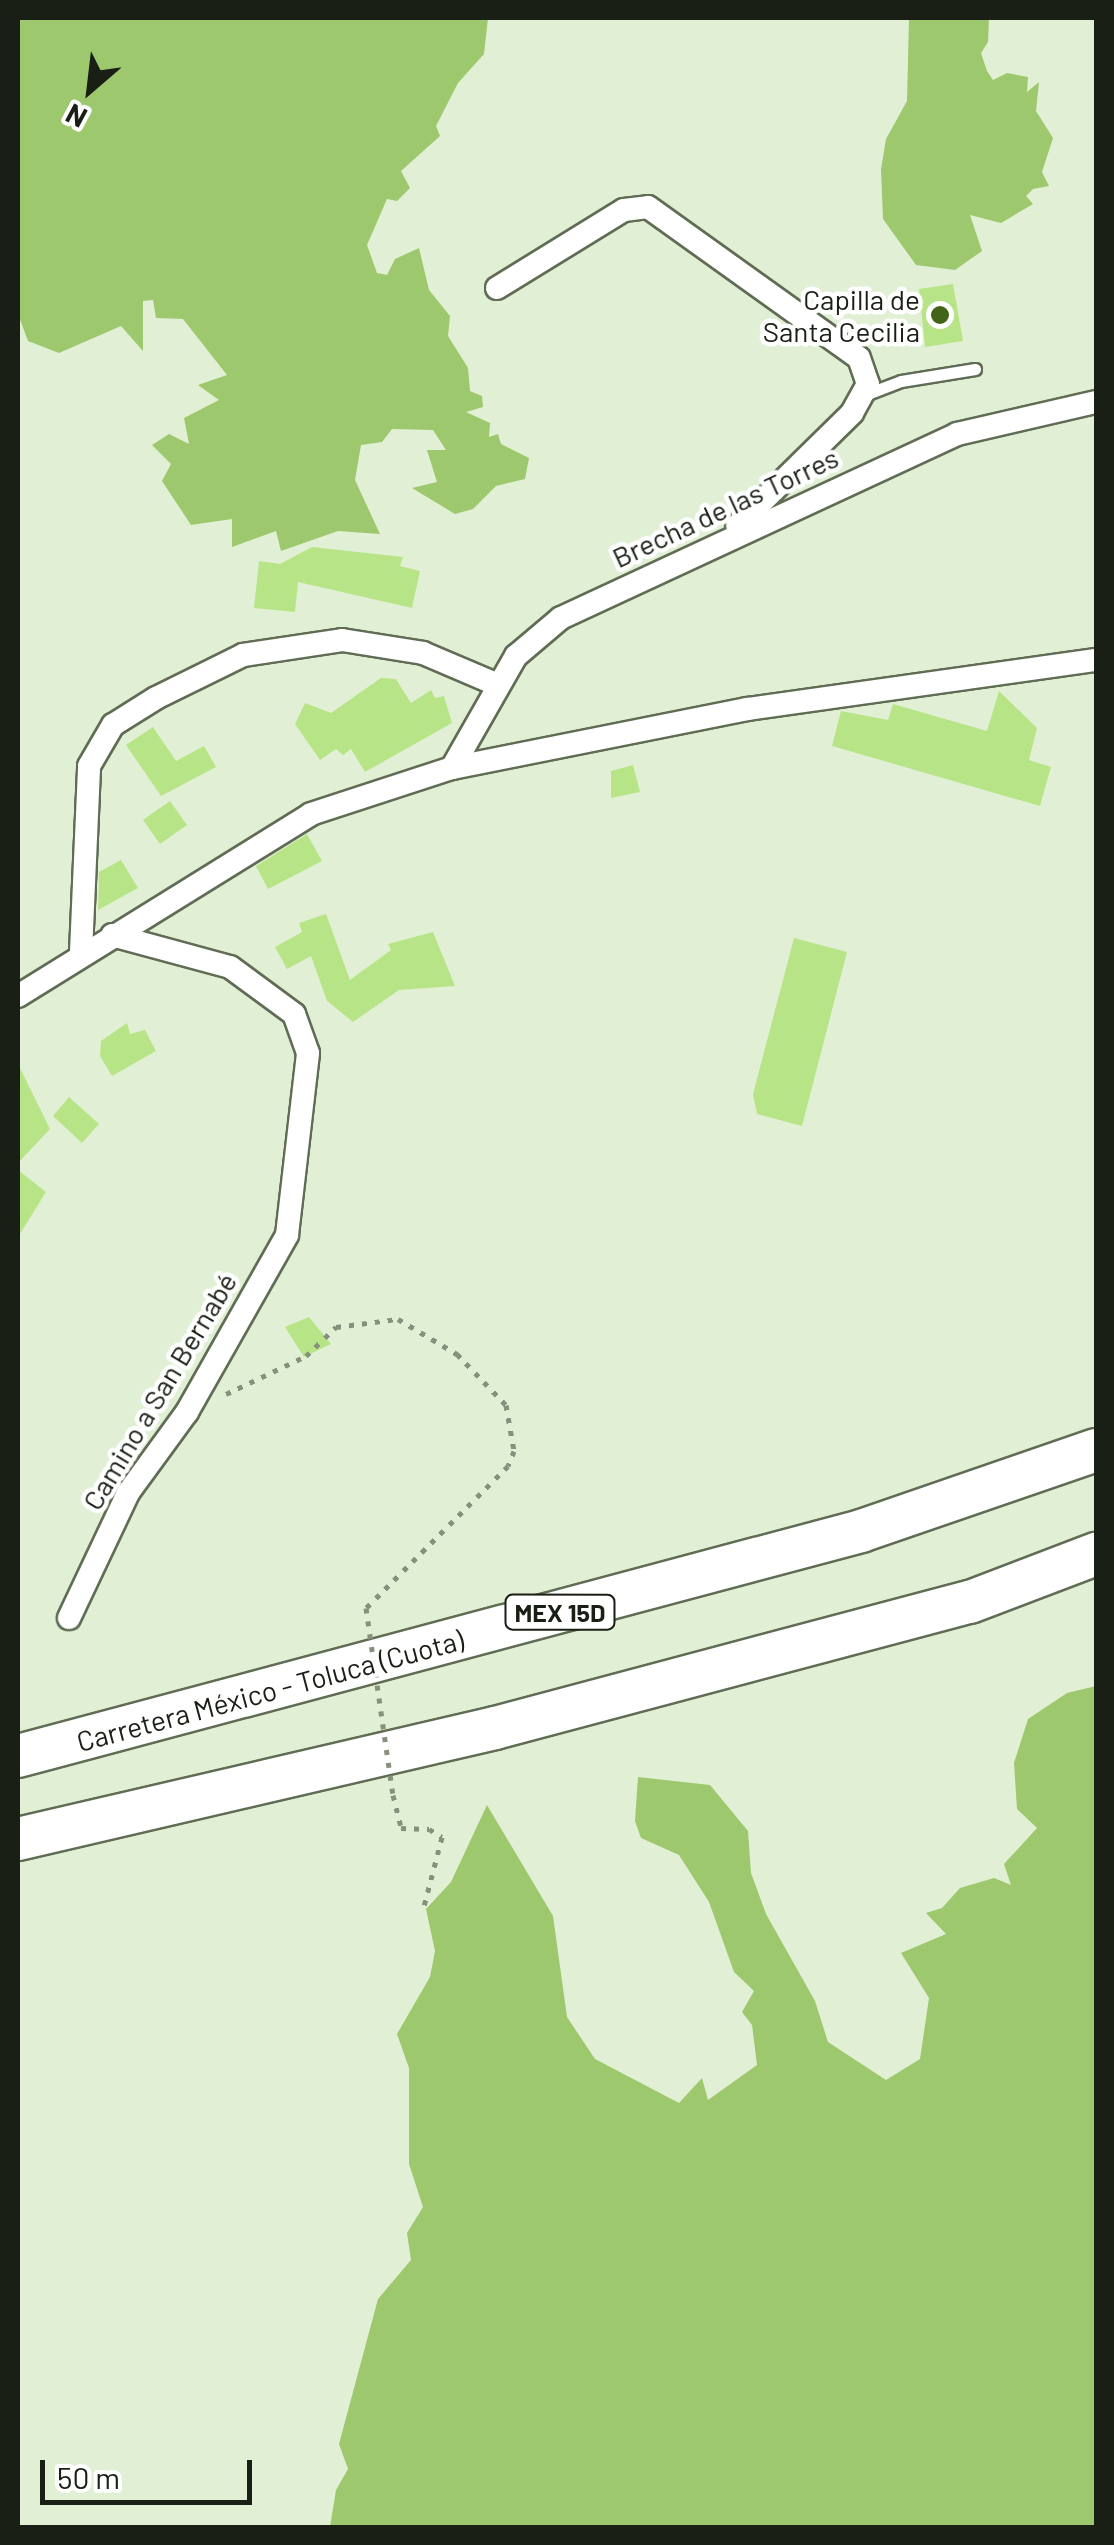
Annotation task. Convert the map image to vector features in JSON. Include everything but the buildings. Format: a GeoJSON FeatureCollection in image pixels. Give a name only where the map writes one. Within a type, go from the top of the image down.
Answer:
{"type":"FeatureCollection","features":[{"type":"Feature","properties":{"kind":"highway","name":"Carretera México - Toluca (Cuota)"},"geometry":{"type":"LineString","coordinates":[[18,1756],[861,1531],[1096,1450]]}},
{"type":"Feature","properties":{"kind":"highway"},"geometry":{"type":"LineString","coordinates":[[18,1839],[552,1713],[970,1602],[1096,1554]]}},
{"type":"Feature","properties":{"kind":"street"},"geometry":{"type":"LineString","coordinates":[[497,288],[624,210],[648,208],[859,358],[868,372],[864,396],[726,537]]}},
{"type":"Feature","properties":{"kind":"street","name":"Brecha de las Torres"},"geometry":{"type":"LineString","coordinates":[[452,768],[498,685],[540,631],[726,537],[957,434],[1096,402]]}},
{"type":"Feature","properties":{"kind":"street"},"geometry":{"type":"LineString","coordinates":[[81,952],[89,766],[113,725],[156,698],[244,656],[342,640],[423,653],[498,685]]}},
{"type":"Feature","properties":{"kind":"street"},"geometry":{"type":"LineString","coordinates":[[18,996],[81,952],[311,814],[452,768],[746,709],[1096,660]]}},
{"type":"Feature","properties":{"kind":"street","name":"Camino a San Bernabé"},"geometry":{"type":"LineString","coordinates":[[69,1618],[128,1493],[187,1412],[287,1235],[308,1054],[294,1014],[230,967],[112,935]]}},
{"type":"Feature","properties":{"kind":"lane"},"geometry":{"type":"LineString","coordinates":[[864,396],[901,380],[975,370]]}},
{"type":"Feature","properties":{"kind":"path"},"geometry":{"type":"LineString","coordinates":[[187,1412],[306,1356],[336,1328],[398,1319],[457,1354],[506,1404],[514,1452],[508,1466],[366,1608],[401,1828],[430,1829],[442,1837],[423,1910]]}},
{"type":"Feature","properties":{"kind":"green space"},"geometry":{"type":"Polygon","coordinates":[[[18,18],[488,18],[484,54],[458,83],[436,126],[440,136],[401,171],[410,188],[397,201],[387,199],[367,245],[377,273],[387,275],[395,259],[419,248],[429,290],[450,316],[448,336],[468,368],[470,391],[482,396],[483,407],[466,412],[490,423],[489,437],[498,434],[501,444],[529,458],[525,479],[496,486],[473,509],[455,514],[412,488],[437,482],[427,450],[446,450],[433,430],[392,429],[382,442],[361,445],[355,480],[380,534],[338,531],[281,551],[276,531],[232,547],[232,519],[191,525],[162,481],[171,464],[152,445],[169,434],[189,444],[184,418],[219,400],[198,385],[227,375],[183,319],[156,318],[153,300],[143,301],[143,351],[121,326],[59,353],[28,341],[18,314],[18,18]]]}},
{"type":"Feature","properties":{"kind":"green space"},"geometry":{"type":"Polygon","coordinates":[[[909,18],[989,18],[988,42],[981,53],[987,71],[993,80],[1007,73],[1028,77],[1027,92],[1039,82],[1036,111],[1053,138],[1042,172],[1049,186],[1033,189],[1026,196],[1033,204],[1001,223],[970,215],[982,251],[955,270],[916,265],[883,219],[881,169],[886,139],[907,101],[909,18]]]}},
{"type":"Feature","properties":{"kind":"green space"},"geometry":{"type":"Polygon","coordinates":[[[1096,1686],[1096,2527],[330,2527],[336,2490],[348,2469],[339,2444],[378,2299],[411,2260],[407,2233],[423,2207],[409,2164],[409,2068],[397,2034],[430,1977],[435,1951],[426,1909],[451,1882],[487,1805],[553,1916],[567,2017],[595,2059],[679,2103],[702,2078],[708,2100],[757,2065],[752,2025],[742,2012],[754,1991],[734,1972],[709,1902],[679,1855],[641,1838],[635,1821],[638,1777],[710,1785],[748,1831],[751,1873],[766,1914],[815,2001],[828,2042],[886,2080],[920,2059],[929,1998],[901,1953],[946,1934],[926,1913],[942,1908],[960,1888],[994,1878],[1011,1885],[1004,1864],[1037,1828],[1017,1809],[1014,1763],[1028,1719],[1067,1693],[1096,1686]]]}},
{"type":"Feature","properties":{"kind":"place","name":"Capilla de Santa Cecilia"},"geometry":{"type":"Point","coordinates":[940,315]}}]}
